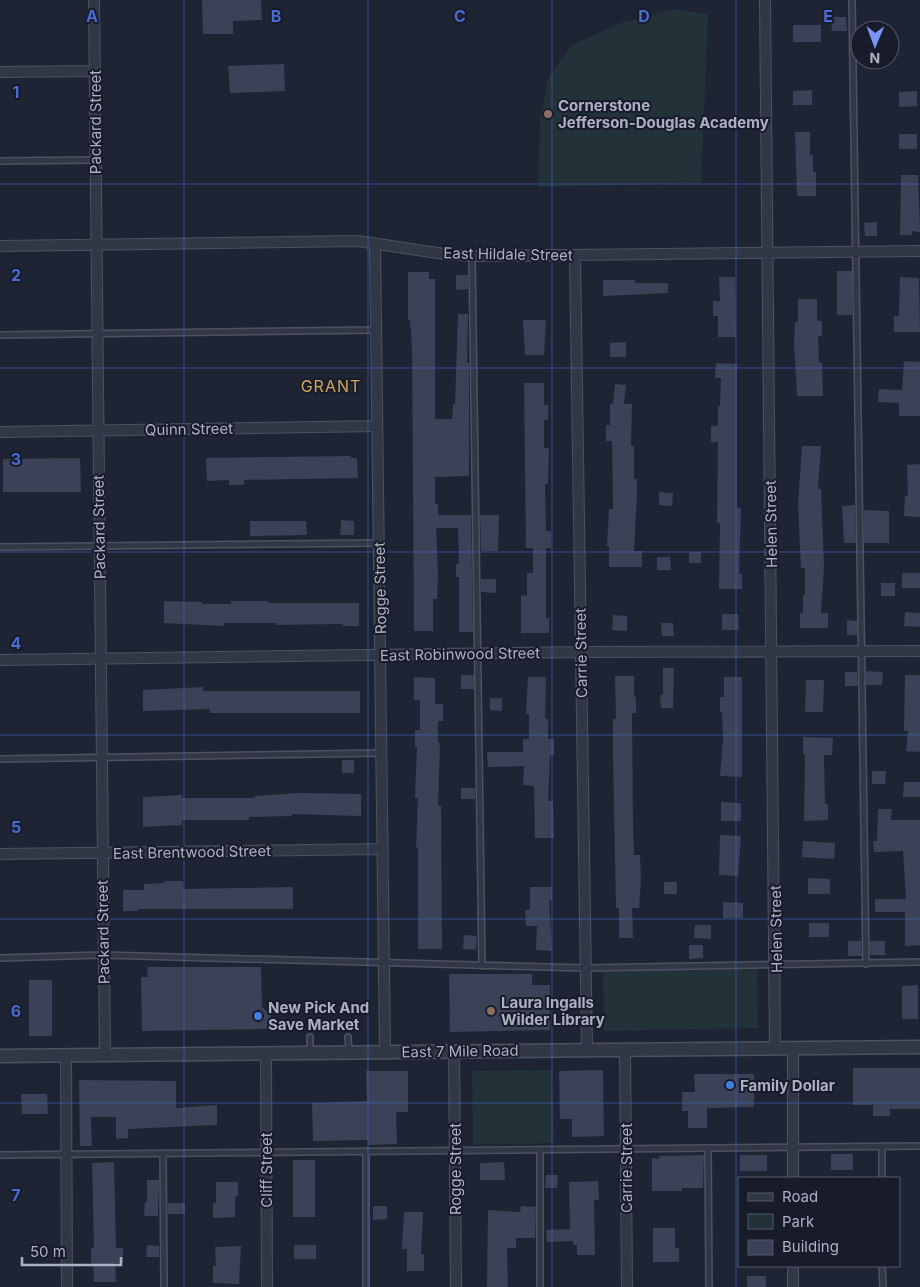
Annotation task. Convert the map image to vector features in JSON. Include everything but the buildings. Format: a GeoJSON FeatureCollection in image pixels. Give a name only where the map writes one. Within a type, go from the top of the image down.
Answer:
{"type":"FeatureCollection","features":[{"type":"Feature","properties":{"kind":"street","name":"Packard Street"},"geometry":{"type":"LineString","coordinates":[[94,0],[105,1055]]}},
{"type":"Feature","properties":{"kind":"street","name":"Helen Street"},"geometry":{"type":"LineString","coordinates":[[765,0],[776,966],[775,1049]]}},
{"type":"Feature","properties":{"kind":"street"},"geometry":{"type":"LineString","coordinates":[[0,72],[95,70]]}},
{"type":"Feature","properties":{"kind":"street","name":"East Hildale Street"},"geometry":{"type":"LineString","coordinates":[[0,246],[358,241],[472,256],[920,251]]}},
{"type":"Feature","properties":{"kind":"street","name":"Rogge Street"},"geometry":{"type":"LineString","coordinates":[[375,244],[385,1052]]}},
{"type":"Feature","properties":{"kind":"street","name":"Carrie Street"},"geometry":{"type":"LineString","coordinates":[[575,255],[587,1050]]}},
{"type":"Feature","properties":{"kind":"street","name":"Quinn Street"},"geometry":{"type":"LineString","coordinates":[[0,432],[377,426]]}},
{"type":"Feature","properties":{"kind":"street","name":"East Robinwood Street"},"geometry":{"type":"LineString","coordinates":[[0,660],[581,652],[920,651]]}},
{"type":"Feature","properties":{"kind":"street","name":"East Brentwood Street"},"geometry":{"type":"LineString","coordinates":[[0,854],[383,850]]}},
{"type":"Feature","properties":{"kind":"street","name":"East 7 Mile Road"},"geometry":{"type":"LineString","coordinates":[[0,1056],[920,1047]]}},
{"type":"Feature","properties":{"kind":"street"},"geometry":{"type":"LineString","coordinates":[[793,1177],[794,1048]]}},
{"type":"Feature","properties":{"kind":"street","name":"Carrie Street"},"geometry":{"type":"LineString","coordinates":[[625,1050],[627,1287]]}},
{"type":"Feature","properties":{"kind":"street","name":"Rogge Street"},"geometry":{"type":"LineString","coordinates":[[454,1051],[456,1287]]}},
{"type":"Feature","properties":{"kind":"street","name":"Cliff Street"},"geometry":{"type":"LineString","coordinates":[[266,1053],[267,1287]]}},
{"type":"Feature","properties":{"kind":"street"},"geometry":{"type":"LineString","coordinates":[[66,1055],[67,1287]]}},
{"type":"Feature","properties":{"kind":"street"},"geometry":{"type":"LineString","coordinates":[[793,1267],[793,1287]]}},
{"type":"Feature","properties":{"kind":"lane"},"geometry":{"type":"LineString","coordinates":[[852,0],[866,964]]}},
{"type":"Feature","properties":{"kind":"lane"},"geometry":{"type":"LineString","coordinates":[[0,161],[96,160]]}},
{"type":"Feature","properties":{"kind":"lane"},"geometry":{"type":"LineString","coordinates":[[472,256],[482,966]]}},
{"type":"Feature","properties":{"kind":"lane"},"geometry":{"type":"LineString","coordinates":[[0,335],[376,330]]}},
{"type":"Feature","properties":{"kind":"lane"},"geometry":{"type":"LineString","coordinates":[[0,547],[379,543]]}},
{"type":"Feature","properties":{"kind":"lane"},"geometry":{"type":"LineString","coordinates":[[0,759],[382,753]]}},
{"type":"Feature","properties":{"kind":"lane"},"geometry":{"type":"LineString","coordinates":[[0,958],[103,956],[585,968],[920,962]]}},
{"type":"Feature","properties":{"kind":"lane"},"geometry":{"type":"LineString","coordinates":[[310,1037],[310,1052]]}},
{"type":"Feature","properties":{"kind":"lane"},"geometry":{"type":"LineString","coordinates":[[348,1037],[349,1052]]}},
{"type":"Feature","properties":{"kind":"lane"},"geometry":{"type":"LineString","coordinates":[[882,1146],[882,1177]]}},
{"type":"Feature","properties":{"kind":"lane"},"geometry":{"type":"LineString","coordinates":[[0,1155],[920,1146]]}},
{"type":"Feature","properties":{"kind":"lane"},"geometry":{"type":"LineString","coordinates":[[708,1148],[709,1287]]}},
{"type":"Feature","properties":{"kind":"lane"},"geometry":{"type":"LineString","coordinates":[[540,1150],[540,1287]]}},
{"type":"Feature","properties":{"kind":"lane"},"geometry":{"type":"LineString","coordinates":[[366,1152],[366,1287]]}},
{"type":"Feature","properties":{"kind":"lane"},"geometry":{"type":"LineString","coordinates":[[163,1154],[164,1287]]}},
{"type":"Feature","properties":{"kind":"lane"},"geometry":{"type":"LineString","coordinates":[[882,1267],[882,1287]]}},
{"type":"Feature","properties":{"kind":"green space"},"geometry":{"type":"Polygon","coordinates":[[[673,9],[708,14],[701,183],[538,187],[540,117],[549,76],[572,45],[618,24],[673,9]]]}},
{"type":"Feature","properties":{"kind":"green space"},"geometry":{"type":"Polygon","coordinates":[[[757,969],[758,1028],[604,1031],[603,971],[757,969]]]}},
{"type":"Feature","properties":{"kind":"green space"},"geometry":{"type":"Polygon","coordinates":[[[552,1070],[554,1143],[473,1145],[472,1071],[552,1070]]]}},
{"type":"Feature","properties":{"kind":"place","name":"Cornerstone Jefferson-Douglas Academy"},"geometry":{"type":"Point","coordinates":[548,114]}},
{"type":"Feature","properties":{"kind":"place","name":"Laura Ingalls Wilder Library"},"geometry":{"type":"Point","coordinates":[491,1011]}},
{"type":"Feature","properties":{"kind":"place","name":"New Pick And Save Market"},"geometry":{"type":"Point","coordinates":[258,1016]}},
{"type":"Feature","properties":{"kind":"place","name":"Family Dollar"},"geometry":{"type":"Point","coordinates":[730,1085]}},
{"type":"Feature","properties":{"kind":"district","name":"GRANT"},"geometry":{"type":"Point","coordinates":[331,386]}}]}
